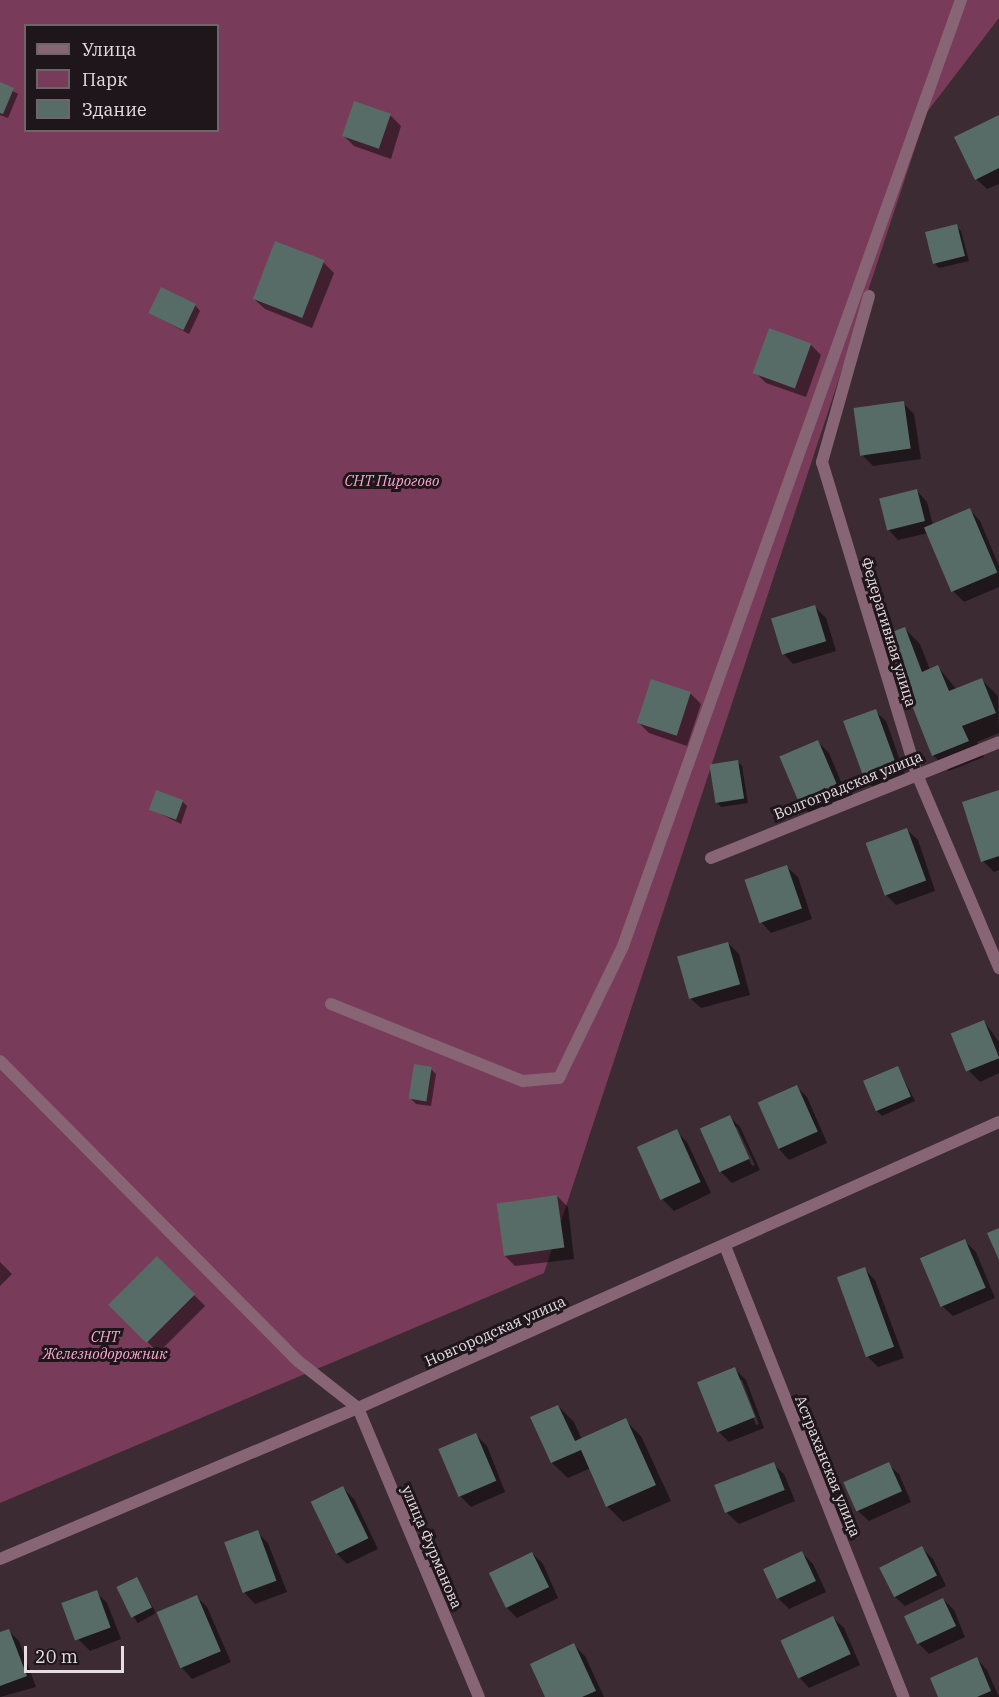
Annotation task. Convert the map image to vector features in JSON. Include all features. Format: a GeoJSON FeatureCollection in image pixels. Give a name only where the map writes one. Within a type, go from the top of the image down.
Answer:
{"type":"FeatureCollection","features":[{"type":"Feature","properties":{"kind":"street"},"geometry":{"type":"LineString","coordinates":[[331,1004],[523,1081],[559,1078],[623,945],[961,0]]}},
{"type":"Feature","properties":{"kind":"street","name":"Федеративная улица"},"geometry":{"type":"LineString","coordinates":[[869,296],[822,462],[916,772],[999,968]]}},
{"type":"Feature","properties":{"kind":"street","name":"Волгоградская улица"},"geometry":{"type":"LineString","coordinates":[[711,858],[916,772],[999,742]]}},
{"type":"Feature","properties":{"kind":"street"},"geometry":{"type":"LineString","coordinates":[[0,1061],[298,1361],[358,1408]]}},
{"type":"Feature","properties":{"kind":"street","name":"Новгородская улица"},"geometry":{"type":"LineString","coordinates":[[0,1559],[358,1408],[999,1122]]}},
{"type":"Feature","properties":{"kind":"street","name":"Астраханская улица"},"geometry":{"type":"LineString","coordinates":[[725,1246],[904,1697]]}},
{"type":"Feature","properties":{"kind":"street","name":"улица Фурманова"},"geometry":{"type":"LineString","coordinates":[[358,1408],[479,1697]]}},
{"type":"Feature","properties":{"kind":"green space","name":"СНТ Пирогово"},"geometry":{"type":"Polygon","coordinates":[[[0,0],[999,0],[999,18],[927,112],[544,1273],[0,1503],[0,0]]]}},
{"type":"Feature","properties":{"kind":"building"},"geometry":{"type":"Polygon","coordinates":[[[0,82],[14,88],[3,114],[0,113],[0,82]]]}},
{"type":"Feature","properties":{"kind":"building"},"geometry":{"type":"Polygon","coordinates":[[[354,101],[391,114],[379,149],[342,136],[354,101]]]}},
{"type":"Feature","properties":{"kind":"building"},"geometry":{"type":"Polygon","coordinates":[[[999,115],[999,168],[975,180],[954,137],[999,115]]]}},
{"type":"Feature","properties":{"kind":"building"},"geometry":{"type":"Polygon","coordinates":[[[957,224],[965,256],[933,264],[925,232],[957,224]]]}},
{"type":"Feature","properties":{"kind":"building"},"geometry":{"type":"Polygon","coordinates":[[[275,241],[324,260],[302,318],[253,299],[275,241]]]}},
{"type":"Feature","properties":{"kind":"building"},"geometry":{"type":"Polygon","coordinates":[[[161,287],[196,304],[183,330],[148,313],[161,287]]]}},
{"type":"Feature","properties":{"kind":"building"},"geometry":{"type":"Polygon","coordinates":[[[769,328],[811,343],[795,388],[753,373],[769,328]]]}},
{"type":"Feature","properties":{"kind":"building"},"geometry":{"type":"Polygon","coordinates":[[[904,401],[911,449],[860,456],[853,408],[904,401]]]}},
{"type":"Feature","properties":{"kind":"building"},"geometry":{"type":"Polygon","coordinates":[[[917,489],[925,521],[887,530],[879,498],[917,489]]]}},
{"type":"Feature","properties":{"kind":"building"},"geometry":{"type":"Polygon","coordinates":[[[970,508],[997,572],[951,592],[924,528],[970,508]]]}},
{"type":"Feature","properties":{"kind":"building"},"geometry":{"type":"Polygon","coordinates":[[[815,605],[826,641],[782,655],[771,618],[815,605]]]}},
{"type":"Feature","properties":{"kind":"building"},"geometry":{"type":"Polygon","coordinates":[[[905,627],[922,672],[938,665],[949,691],[982,678],[996,713],[962,726],[969,741],[932,756],[884,635],[905,627]]]}},
{"type":"Feature","properties":{"kind":"building"},"geometry":{"type":"Polygon","coordinates":[[[651,679],[691,692],[677,736],[637,723],[651,679]]]}},
{"type":"Feature","properties":{"kind":"building"},"geometry":{"type":"Polygon","coordinates":[[[876,709],[897,766],[864,778],[843,721],[876,709]]]}},
{"type":"Feature","properties":{"kind":"building"},"geometry":{"type":"Polygon","coordinates":[[[818,740],[840,792],[801,808],[779,756],[818,740]]]}},
{"type":"Feature","properties":{"kind":"building"},"geometry":{"type":"Polygon","coordinates":[[[738,760],[744,799],[715,803],[709,765],[738,760]]]}},
{"type":"Feature","properties":{"kind":"building"},"geometry":{"type":"Polygon","coordinates":[[[156,790],[183,800],[176,820],[149,810],[156,790]]]}},
{"type":"Feature","properties":{"kind":"building"},"geometry":{"type":"Polygon","coordinates":[[[999,790],[999,856],[981,862],[962,802],[999,790]]]}},
{"type":"Feature","properties":{"kind":"building"},"geometry":{"type":"Polygon","coordinates":[[[907,828],[926,881],[885,896],[866,843],[907,828]]]}},
{"type":"Feature","properties":{"kind":"building"},"geometry":{"type":"Polygon","coordinates":[[[787,865],[802,908],[759,923],[744,880],[787,865]]]}},
{"type":"Feature","properties":{"kind":"building"},"geometry":{"type":"Polygon","coordinates":[[[728,942],[740,984],[689,999],[677,957],[728,942]]]}},
{"type":"Feature","properties":{"kind":"building"},"geometry":{"type":"Polygon","coordinates":[[[984,1020],[999,1058],[966,1072],[951,1033],[984,1020]]]}},
{"type":"Feature","properties":{"kind":"building"},"geometry":{"type":"Polygon","coordinates":[[[414,1064],[432,1067],[426,1101],[409,1099],[414,1064]]]}},
{"type":"Feature","properties":{"kind":"building"},"geometry":{"type":"Polygon","coordinates":[[[898,1066],[911,1096],[876,1111],[863,1081],[898,1066]]]}},
{"type":"Feature","properties":{"kind":"building"},"geometry":{"type":"Polygon","coordinates":[[[797,1085],[818,1132],[778,1149],[758,1102],[797,1085]]]}},
{"type":"Feature","properties":{"kind":"building"},"geometry":{"type":"Polygon","coordinates":[[[730,1115],[750,1159],[719,1172],[700,1128],[730,1115]]]}},
{"type":"Feature","properties":{"kind":"building"},"geometry":{"type":"Polygon","coordinates":[[[677,1129],[701,1182],[660,1200],[637,1147],[677,1129]]]}},
{"type":"Feature","properties":{"kind":"building"},"geometry":{"type":"Polygon","coordinates":[[[557,1195],[564,1247],[504,1256],[497,1203],[557,1195]]]}},
{"type":"Feature","properties":{"kind":"building"},"geometry":{"type":"Polygon","coordinates":[[[999,1228],[999,1260],[987,1233],[999,1228]]]}},
{"type":"Feature","properties":{"kind":"building"},"geometry":{"type":"Polygon","coordinates":[[[965,1239],[986,1288],[941,1307],[920,1258],[965,1239]]]}},
{"type":"Feature","properties":{"kind":"building"},"geometry":{"type":"Polygon","coordinates":[[[157,1256],[195,1294],[146,1343],[108,1305],[157,1256]]]}},
{"type":"Feature","properties":{"kind":"building"},"geometry":{"type":"Polygon","coordinates":[[[865,1267],[894,1347],[866,1357],[837,1277],[865,1267]]]}},
{"type":"Feature","properties":{"kind":"building"},"geometry":{"type":"Polygon","coordinates":[[[735,1367],[755,1417],[717,1432],[697,1382],[735,1367]]]}},
{"type":"Feature","properties":{"kind":"building"},"geometry":{"type":"Polygon","coordinates":[[[558,1405],[575,1441],[626,1418],[656,1485],[606,1507],[581,1450],[551,1463],[530,1417],[558,1405]]]}},
{"type":"Feature","properties":{"kind":"building"},"geometry":{"type":"Polygon","coordinates":[[[476,1433],[496,1481],[459,1497],[438,1449],[476,1433]]]}},
{"type":"Feature","properties":{"kind":"building"},"geometry":{"type":"Polygon","coordinates":[[[774,1462],[785,1490],[725,1513],[714,1485],[774,1462]]]}},
{"type":"Feature","properties":{"kind":"building"},"geometry":{"type":"Polygon","coordinates":[[[889,1462],[902,1491],[856,1512],[843,1482],[889,1462]]]}},
{"type":"Feature","properties":{"kind":"building"},"geometry":{"type":"Polygon","coordinates":[[[343,1486],[368,1538],[336,1554],[311,1502],[343,1486]]]}},
{"type":"Feature","properties":{"kind":"building"},"geometry":{"type":"Polygon","coordinates":[[[258,1530],[276,1581],[243,1593],[224,1542],[258,1530]]]}},
{"type":"Feature","properties":{"kind":"building"},"geometry":{"type":"Polygon","coordinates":[[[922,1546],[937,1575],[894,1597],[879,1568],[922,1546]]]}},
{"type":"Feature","properties":{"kind":"building"},"geometry":{"type":"Polygon","coordinates":[[[802,1551],[816,1581],[777,1599],[763,1569],[802,1551]]]}},
{"type":"Feature","properties":{"kind":"building"},"geometry":{"type":"Polygon","coordinates":[[[532,1552],[549,1587],[506,1608],[489,1573],[532,1552]]]}},
{"type":"Feature","properties":{"kind":"building"},"geometry":{"type":"Polygon","coordinates":[[[137,1577],[152,1608],[131,1618],[116,1587],[137,1577]]]}},
{"type":"Feature","properties":{"kind":"building"},"geometry":{"type":"Polygon","coordinates":[[[97,1590],[111,1628],[75,1641],[61,1603],[97,1590]]]}},
{"type":"Feature","properties":{"kind":"building"},"geometry":{"type":"Polygon","coordinates":[[[197,1595],[221,1651],[180,1668],[156,1612],[197,1595]]]}},
{"type":"Feature","properties":{"kind":"building"},"geometry":{"type":"Polygon","coordinates":[[[943,1598],[956,1626],[917,1644],[904,1616],[943,1598]]]}},
{"type":"Feature","properties":{"kind":"building"},"geometry":{"type":"Polygon","coordinates":[[[833,1616],[851,1654],[798,1679],[780,1641],[833,1616]]]}},
{"type":"Feature","properties":{"kind":"building"},"geometry":{"type":"Polygon","coordinates":[[[9,1629],[27,1676],[0,1686],[0,1632],[9,1629]]]}},
{"type":"Feature","properties":{"kind":"building"},"geometry":{"type":"Polygon","coordinates":[[[574,1643],[596,1691],[582,1697],[545,1697],[530,1664],[574,1643]]]}},
{"type":"Feature","properties":{"kind":"building"},"geometry":{"type":"Polygon","coordinates":[[[977,1657],[991,1691],[977,1697],[938,1697],[930,1678],[977,1657]]]}},
{"type":"Feature","properties":{"kind":"park label","name":"СНТ Железнодорожник"},"geometry":{"type":"Point","coordinates":[105,1344]}}]}
